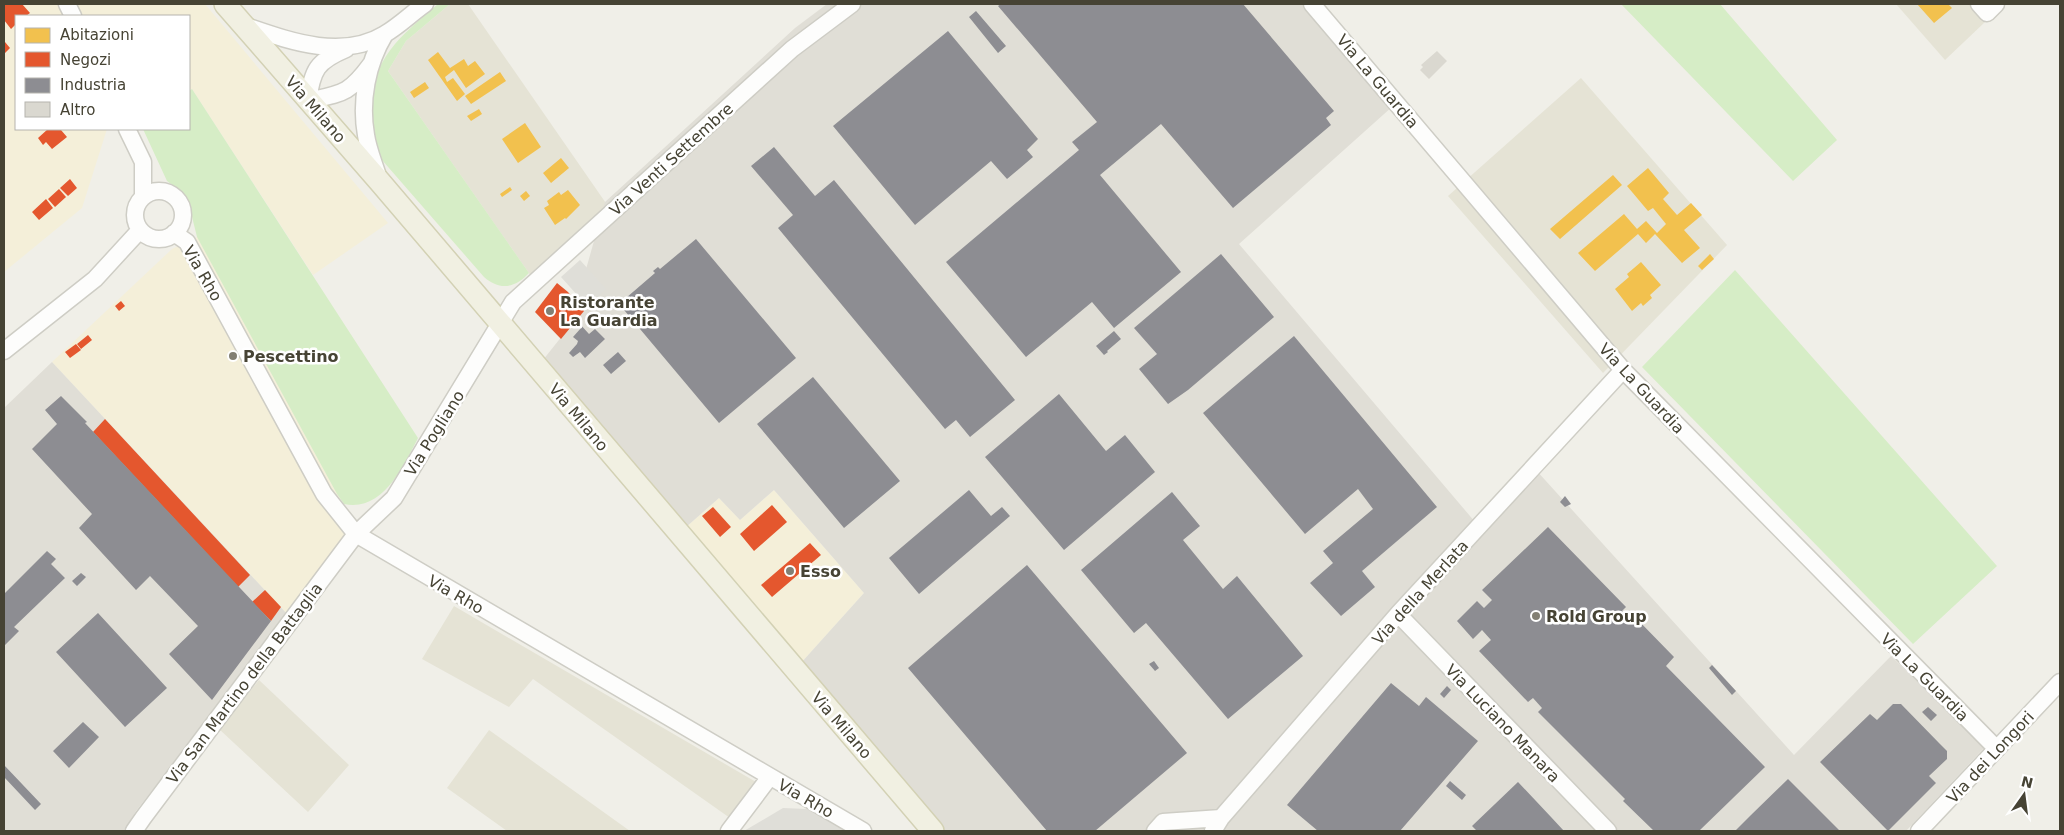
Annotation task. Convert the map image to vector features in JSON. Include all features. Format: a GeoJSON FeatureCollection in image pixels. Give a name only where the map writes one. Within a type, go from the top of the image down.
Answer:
{"type":"FeatureCollection","features":[{"type":"Feature","properties":{"kind":"main road","name":"Via Milano"},"geometry":{"type":"LineString","coordinates":[[225,4],[380,182],[933,831]]}},
{"type":"Feature","properties":{"kind":"street"},"geometry":{"type":"LineString","coordinates":[[371,64],[357,83],[342,93],[308,101],[311,77],[320,64],[333,54],[385,34],[425,4]]}},
{"type":"Feature","properties":{"kind":"street","name":"Via Venti Settembre"},"geometry":{"type":"LineString","coordinates":[[500,323],[513,302],[792,49],[852,4]]}},
{"type":"Feature","properties":{"kind":"street","name":"Via La Guardia"},"geometry":{"type":"LineString","coordinates":[[1312,4],[1623,370],[1997,749]]}},
{"type":"Feature","properties":{"kind":"street"},"geometry":{"type":"LineString","coordinates":[[243,25],[306,44],[327,47],[356,45]]}},
{"type":"Feature","properties":{"kind":"street"},"geometry":{"type":"LineString","coordinates":[[380,182],[366,136],[363,109],[371,64],[385,34]]}},
{"type":"Feature","properties":{"kind":"street"},"geometry":{"type":"LineString","coordinates":[[4,351],[96,279],[140,230],[134,216],[135,208],[143,196],[143,162],[127,130]]}},
{"type":"Feature","properties":{"kind":"street","name":"Via Rho"},"geometry":{"type":"LineString","coordinates":[[140,230],[152,238],[168,237],[179,227],[182,210],[174,196],[159,190],[143,196]]}},
{"type":"Feature","properties":{"kind":"street","name":"Via Rho"},"geometry":{"type":"LineString","coordinates":[[174,233],[187,242],[324,494],[356,534],[769,778],[863,831]]}},
{"type":"Feature","properties":{"kind":"street","name":"Via Pogliano"},"geometry":{"type":"LineString","coordinates":[[356,534],[394,498],[500,323]]}},
{"type":"Feature","properties":{"kind":"street","name":"Via della Merlata"},"geometry":{"type":"LineString","coordinates":[[1155,831],[1163,822],[1217,824],[1398,614],[1623,370]]}},
{"type":"Feature","properties":{"kind":"street","name":"Via San Martino della Battaglia"},"geometry":{"type":"LineString","coordinates":[[134,831],[356,534]]}},
{"type":"Feature","properties":{"kind":"street","name":"Via Luciano Manara"},"geometry":{"type":"LineString","coordinates":[[1398,614],[1608,831]]}},
{"type":"Feature","properties":{"kind":"street","name":"Via dei Longori"},"geometry":{"type":"LineString","coordinates":[[1919,831],[2060,682]]}},
{"type":"Feature","properties":{"kind":"street"},"geometry":{"type":"LineString","coordinates":[[729,831],[769,778]]}},
{"type":"Feature","properties":{"kind":"shaded area"},"geometry":{"type":"Polygon","coordinates":[[[4,4],[62,4],[68,15],[15,15],[15,130],[107,130],[82,208],[4,272],[4,4]]]}},
{"type":"Feature","properties":{"kind":"shaded area"},"geometry":{"type":"Polygon","coordinates":[[[77,4],[205,4],[388,223],[313,275],[192,89],[190,90],[190,15],[82,15],[77,4]]]}},
{"type":"Feature","properties":{"kind":"shaded area"},"geometry":{"type":"Polygon","coordinates":[[[450,4],[468,4],[610,209],[531,276],[388,71],[406,41],[450,4]]]}},
{"type":"Feature","properties":{"kind":"shaded area"},"geometry":{"type":"Polygon","coordinates":[[[827,4],[1305,4],[1393,106],[1239,244],[1481,529],[1536,470],[1794,755],[1891,656],[1985,747],[1906,831],[944,831],[801,663],[864,593],[774,490],[740,520],[719,498],[685,528],[543,360],[570,326],[605,202],[795,28],[827,4]]]}},
{"type":"Feature","properties":{"kind":"shaded area"},"geometry":{"type":"Polygon","coordinates":[[[1896,4],[2004,4],[1945,60],[1896,4]]]}},
{"type":"Feature","properties":{"kind":"shaded area"},"geometry":{"type":"Polygon","coordinates":[[[1581,78],[1727,245],[1603,373],[1448,196],[1581,78]]]}},
{"type":"Feature","properties":{"kind":"shaded area"},"geometry":{"type":"Polygon","coordinates":[[[197,237],[337,494],[357,526],[288,615],[52,362],[172,249],[197,237]]]}},
{"type":"Feature","properties":{"kind":"shaded area"},"geometry":{"type":"Polygon","coordinates":[[[580,260],[606,289],[587,306],[561,277],[580,260]]]}},
{"type":"Feature","properties":{"kind":"shaded area"},"geometry":{"type":"Polygon","coordinates":[[[52,362],[288,615],[136,811],[124,831],[4,831],[4,408],[52,362]]]}},
{"type":"Feature","properties":{"kind":"shaded area"},"geometry":{"type":"Polygon","coordinates":[[[774,490],[864,593],[801,663],[685,528],[719,498],[740,520],[774,490]]]}},
{"type":"Feature","properties":{"kind":"shaded area"},"geometry":{"type":"Polygon","coordinates":[[[454,606],[756,782],[730,818],[533,679],[509,707],[422,659],[454,606]]]}},
{"type":"Feature","properties":{"kind":"shaded area"},"geometry":{"type":"Polygon","coordinates":[[[259,680],[349,765],[308,812],[219,729],[259,680]]]}},
{"type":"Feature","properties":{"kind":"shaded area"},"geometry":{"type":"Polygon","coordinates":[[[489,730],[630,831],[507,831],[447,788],[489,730]]]}},
{"type":"Feature","properties":{"kind":"shaded area"},"geometry":{"type":"Polygon","coordinates":[[[783,808],[807,809],[847,831],[744,831],[783,808]]]}},
{"type":"Feature","properties":{"kind":"green space"},"geometry":{"type":"Polygon","coordinates":[[[438,4],[450,4],[406,41],[388,71],[529,273],[513,285],[502,286],[484,277],[382,160],[373,137],[371,102],[379,68],[387,54],[398,41],[438,4]]]}},
{"type":"Feature","properties":{"kind":"green space"},"geometry":{"type":"Polygon","coordinates":[[[1621,4],[1720,4],[1837,140],[1793,181],[1621,4]]]}},
{"type":"Feature","properties":{"kind":"green space"},"geometry":{"type":"Polygon","coordinates":[[[192,89],[418,438],[406,462],[390,485],[370,501],[358,505],[344,504],[337,494],[197,237],[188,201],[180,191],[167,181],[143,130],[190,130],[190,90],[192,89]]]}},
{"type":"Feature","properties":{"kind":"green space"},"geometry":{"type":"Polygon","coordinates":[[[1735,270],[1997,566],[1913,644],[1642,367],[1735,270]]]}},
{"type":"Feature","properties":{"kind":"building: Abitazioni"},"geometry":{"type":"Polygon","coordinates":[[[1917,4],[1948,4],[1952,8],[1934,23],[1917,4]]]}},
{"type":"Feature","properties":{"kind":"building: Abitazioni"},"geometry":{"type":"Polygon","coordinates":[[[438,52],[450,68],[464,59],[468,66],[475,61],[485,74],[466,88],[454,70],[445,77],[447,82],[453,78],[465,94],[457,101],[428,60],[438,52]]]}},
{"type":"Feature","properties":{"kind":"building: Abitazioni"},"geometry":{"type":"Polygon","coordinates":[[[500,72],[506,81],[471,104],[465,96],[500,72]]]}},
{"type":"Feature","properties":{"kind":"building: Abitazioni"},"geometry":{"type":"Polygon","coordinates":[[[425,82],[429,88],[414,98],[410,92],[425,82]]]}},
{"type":"Feature","properties":{"kind":"building: Abitazioni"},"geometry":{"type":"Polygon","coordinates":[[[479,109],[482,114],[471,121],[467,116],[479,109]]]}},
{"type":"Feature","properties":{"kind":"building: Abitazioni"},"geometry":{"type":"Polygon","coordinates":[[[525,123],[541,147],[518,163],[502,139],[525,123]]]}},
{"type":"Feature","properties":{"kind":"building: Abitazioni"},"geometry":{"type":"Polygon","coordinates":[[[561,158],[569,168],[551,183],[543,173],[561,158]]]}},
{"type":"Feature","properties":{"kind":"building: Abitazioni"},"geometry":{"type":"Polygon","coordinates":[[[1648,168],[1669,193],[1663,199],[1677,215],[1691,203],[1702,215],[1684,230],[1700,248],[1682,263],[1655,234],[1646,243],[1638,234],[1595,271],[1578,253],[1624,214],[1637,229],[1646,221],[1657,233],[1666,224],[1653,208],[1648,211],[1627,186],[1648,168]]]}},
{"type":"Feature","properties":{"kind":"building: Abitazioni"},"geometry":{"type":"Polygon","coordinates":[[[1613,175],[1622,185],[1560,239],[1550,229],[1613,175]]]}},
{"type":"Feature","properties":{"kind":"building: Abitazioni"},"geometry":{"type":"Polygon","coordinates":[[[510,187],[512,190],[502,197],[500,194],[510,187]]]}},
{"type":"Feature","properties":{"kind":"building: Abitazioni"},"geometry":{"type":"Polygon","coordinates":[[[568,190],[580,205],[566,219],[555,225],[544,208],[549,205],[547,201],[559,192],[561,195],[568,190]]]}},
{"type":"Feature","properties":{"kind":"building: Abitazioni"},"geometry":{"type":"Polygon","coordinates":[[[526,191],[530,196],[524,201],[520,196],[526,191]]]}},
{"type":"Feature","properties":{"kind":"building: Abitazioni"},"geometry":{"type":"Polygon","coordinates":[[[1710,254],[1714,259],[1702,270],[1698,266],[1710,254]]]}},
{"type":"Feature","properties":{"kind":"building: Abitazioni"},"geometry":{"type":"Polygon","coordinates":[[[1641,262],[1661,285],[1650,295],[1652,298],[1643,306],[1641,303],[1632,311],[1615,289],[1629,277],[1627,274],[1641,262]]]}},
{"type":"Feature","properties":{"kind":"building: Negozi"},"geometry":{"type":"Polygon","coordinates":[[[4,4],[22,4],[30,13],[27,15],[15,15],[15,25],[11,29],[4,20],[4,4]]]}},
{"type":"Feature","properties":{"kind":"building: Negozi"},"geometry":{"type":"Polygon","coordinates":[[[4,43],[10,48],[5,53],[4,43]]]}},
{"type":"Feature","properties":{"kind":"building: Negozi"},"geometry":{"type":"Polygon","coordinates":[[[47,130],[61,130],[67,137],[52,149],[46,142],[43,145],[38,138],[47,130]]]}},
{"type":"Feature","properties":{"kind":"building: Negozi"},"geometry":{"type":"Polygon","coordinates":[[[70,179],[77,188],[68,196],[60,188],[70,179]]]}},
{"type":"Feature","properties":{"kind":"building: Negozi"},"geometry":{"type":"Polygon","coordinates":[[[59,189],[66,197],[55,207],[48,199],[59,189]]]}},
{"type":"Feature","properties":{"kind":"building: Negozi"},"geometry":{"type":"Polygon","coordinates":[[[46,199],[53,208],[39,220],[32,212],[46,199]]]}},
{"type":"Feature","properties":{"kind":"building: Negozi"},"geometry":{"type":"Polygon","coordinates":[[[557,283],[568,292],[584,311],[561,339],[535,312],[557,283]]]}},
{"type":"Feature","properties":{"kind":"building: Negozi"},"geometry":{"type":"Polygon","coordinates":[[[121,301],[125,306],[119,311],[115,306],[121,301]]]}},
{"type":"Feature","properties":{"kind":"building: Negozi"},"geometry":{"type":"Polygon","coordinates":[[[88,335],[92,340],[81,349],[77,344],[88,335]]]}},
{"type":"Feature","properties":{"kind":"building: Negozi"},"geometry":{"type":"Polygon","coordinates":[[[76,344],[81,350],[70,358],[65,352],[76,344]]]}},
{"type":"Feature","properties":{"kind":"building: Negozi"},"geometry":{"type":"Polygon","coordinates":[[[105,419],[250,575],[238,587],[93,432],[105,419]]]}},
{"type":"Feature","properties":{"kind":"building: Negozi"},"geometry":{"type":"Polygon","coordinates":[[[772,505],[787,522],[754,551],[740,534],[772,505]]]}},
{"type":"Feature","properties":{"kind":"building: Negozi"},"geometry":{"type":"Polygon","coordinates":[[[713,507],[731,527],[720,537],[702,516],[713,507]]]}},
{"type":"Feature","properties":{"kind":"building: Negozi"},"geometry":{"type":"Polygon","coordinates":[[[810,543],[821,555],[772,597],[761,585],[810,543]]]}},
{"type":"Feature","properties":{"kind":"building: Negozi"},"geometry":{"type":"Polygon","coordinates":[[[265,590],[281,607],[271,621],[252,602],[265,590]]]}},
{"type":"Feature","properties":{"kind":"building: Industria"},"geometry":{"type":"Polygon","coordinates":[[[1001,4],[1243,4],[1334,111],[1326,118],[1331,125],[1233,208],[1161,124],[1100,175],[1181,272],[1114,328],[1092,302],[1026,357],[946,262],[1079,150],[1072,142],[1097,122],[998,6],[1001,4]]]}},
{"type":"Feature","properties":{"kind":"building: Industria"},"geometry":{"type":"Polygon","coordinates":[[[976,11],[1006,46],[998,53],[969,17],[976,11]]]}},
{"type":"Feature","properties":{"kind":"building: Industria"},"geometry":{"type":"Polygon","coordinates":[[[948,31],[1038,139],[1027,150],[1033,157],[1007,179],[991,161],[915,225],[833,126],[948,31]]]}},
{"type":"Feature","properties":{"kind":"building: Industria"},"geometry":{"type":"Polygon","coordinates":[[[774,147],[815,196],[834,180],[1015,400],[970,437],[956,420],[945,429],[778,228],[793,215],[751,166],[774,147]]]}},
{"type":"Feature","properties":{"kind":"building: Industria"},"geometry":{"type":"Polygon","coordinates":[[[696,239],[796,358],[719,423],[619,304],[655,273],[653,271],[658,267],[660,269],[696,239]]]}},
{"type":"Feature","properties":{"kind":"building: Industria"},"geometry":{"type":"Polygon","coordinates":[[[1221,254],[1274,317],[1188,390],[1168,404],[1139,369],[1157,354],[1134,328],[1221,254]]]}},
{"type":"Feature","properties":{"kind":"building: Industria"},"geometry":{"type":"Polygon","coordinates":[[[579,323],[589,334],[595,329],[605,339],[585,358],[580,352],[573,357],[569,353],[578,341],[573,337],[581,328],[579,323]]]}},
{"type":"Feature","properties":{"kind":"building: Industria"},"geometry":{"type":"Polygon","coordinates":[[[1114,331],[1121,339],[1104,355],[1096,346],[1114,331]]]}},
{"type":"Feature","properties":{"kind":"building: Industria"},"geometry":{"type":"Polygon","coordinates":[[[1294,336],[1437,507],[1362,571],[1375,587],[1341,616],[1310,583],[1333,563],[1323,551],[1373,509],[1358,489],[1305,534],[1203,413],[1294,336]]]}},
{"type":"Feature","properties":{"kind":"building: Industria"},"geometry":{"type":"Polygon","coordinates":[[[618,352],[626,361],[611,374],[603,365],[618,352]]]}},
{"type":"Feature","properties":{"kind":"building: Industria"},"geometry":{"type":"Polygon","coordinates":[[[813,377],[900,481],[844,528],[757,424],[813,377]]]}},
{"type":"Feature","properties":{"kind":"building: Industria"},"geometry":{"type":"Polygon","coordinates":[[[1059,394],[1106,451],[1125,435],[1155,472],[1064,550],[985,457],[1059,394]]]}},
{"type":"Feature","properties":{"kind":"building: Industria"},"geometry":{"type":"Polygon","coordinates":[[[61,396],[271,621],[212,700],[169,654],[198,626],[150,576],[136,590],[79,528],[92,514],[32,449],[57,424],[45,410],[61,396]]]}},
{"type":"Feature","properties":{"kind":"building: Industria"},"geometry":{"type":"Polygon","coordinates":[[[969,490],[991,516],[1002,507],[1010,516],[919,594],[889,558],[969,490]]]}},
{"type":"Feature","properties":{"kind":"building: Industria"},"geometry":{"type":"Polygon","coordinates":[[[1172,492],[1200,526],[1183,540],[1223,589],[1237,576],[1303,656],[1228,719],[1146,623],[1134,633],[1081,570],[1172,492]]]}},
{"type":"Feature","properties":{"kind":"building: Industria"},"geometry":{"type":"Polygon","coordinates":[[[1565,496],[1571,504],[1565,507],[1560,502],[1565,496]]]}},
{"type":"Feature","properties":{"kind":"building: Industria"},"geometry":{"type":"Polygon","coordinates":[[[1548,527],[1626,607],[1622,611],[1631,620],[1635,617],[1674,657],[1666,666],[1765,767],[1699,831],[1654,831],[1623,801],[1625,799],[1538,712],[1542,708],[1533,698],[1528,702],[1479,651],[1491,640],[1482,630],[1473,639],[1457,621],[1477,601],[1484,608],[1492,600],[1482,590],[1548,527]]]}},
{"type":"Feature","properties":{"kind":"building: Industria"},"geometry":{"type":"Polygon","coordinates":[[[47,551],[56,559],[51,564],[65,578],[14,627],[19,631],[4,646],[4,594],[47,551]]]}},
{"type":"Feature","properties":{"kind":"building: Industria"},"geometry":{"type":"Polygon","coordinates":[[[1027,565],[1187,753],[1095,831],[1047,831],[908,668],[1027,565]]]}},
{"type":"Feature","properties":{"kind":"building: Industria"},"geometry":{"type":"Polygon","coordinates":[[[81,573],[86,577],[77,586],[72,581],[81,573]]]}},
{"type":"Feature","properties":{"kind":"building: Industria"},"geometry":{"type":"Polygon","coordinates":[[[98,613],[167,688],[125,727],[56,652],[98,613]]]}},
{"type":"Feature","properties":{"kind":"building: Industria"},"geometry":{"type":"Polygon","coordinates":[[[1154,661],[1159,668],[1155,671],[1149,664],[1154,661]]]}},
{"type":"Feature","properties":{"kind":"building: Industria"},"geometry":{"type":"Polygon","coordinates":[[[1712,665],[1736,691],[1732,695],[1709,668],[1712,665]]]}},
{"type":"Feature","properties":{"kind":"building: Industria"},"geometry":{"type":"Polygon","coordinates":[[[1391,683],[1419,706],[1426,697],[1478,741],[1400,831],[1318,831],[1287,805],[1391,683]]]}},
{"type":"Feature","properties":{"kind":"building: Industria"},"geometry":{"type":"Polygon","coordinates":[[[1447,686],[1451,690],[1444,698],[1440,694],[1447,686]]]}},
{"type":"Feature","properties":{"kind":"building: Industria"},"geometry":{"type":"Polygon","coordinates":[[[1893,704],[1901,704],[1947,751],[1947,759],[1929,776],[1936,783],[1888,831],[1820,762],[1870,714],[1877,720],[1893,704]]]}},
{"type":"Feature","properties":{"kind":"building: Industria"},"geometry":{"type":"Polygon","coordinates":[[[1928,707],[1937,715],[1931,721],[1922,712],[1928,707]]]}},
{"type":"Feature","properties":{"kind":"building: Industria"},"geometry":{"type":"Polygon","coordinates":[[[83,722],[99,737],[69,768],[53,751],[83,722]]]}},
{"type":"Feature","properties":{"kind":"building: Industria"},"geometry":{"type":"Polygon","coordinates":[[[4,765],[41,804],[35,810],[4,777],[4,765]]]}},
{"type":"Feature","properties":{"kind":"building: Industria"},"geometry":{"type":"Polygon","coordinates":[[[1788,779],[1840,831],[1735,831],[1751,815],[1788,779]]]}},
{"type":"Feature","properties":{"kind":"building: Industria"},"geometry":{"type":"Polygon","coordinates":[[[1450,781],[1466,795],[1462,800],[1446,786],[1450,781]]]}},
{"type":"Feature","properties":{"kind":"building: Industria"},"geometry":{"type":"Polygon","coordinates":[[[1518,782],[1564,831],[1477,831],[1472,826],[1518,782]]]}},
{"type":"Feature","properties":{"kind":"building: Altro"},"geometry":{"type":"Polygon","coordinates":[[[1437,51],[1447,61],[1429,79],[1420,70],[1423,67],[1421,65],[1437,51]]]}},
{"type":"Feature","properties":{"kind":"place","name":"Ristorante La Guardia"},"geometry":{"type":"Point","coordinates":[550,311]}},
{"type":"Feature","properties":{"kind":"place","name":"Pescettino"},"geometry":{"type":"Point","coordinates":[233,356]}},
{"type":"Feature","properties":{"kind":"place","name":"Esso"},"geometry":{"type":"Point","coordinates":[790,571]}},
{"type":"Feature","properties":{"kind":"place","name":"Rold Group"},"geometry":{"type":"Point","coordinates":[1536,616]}}]}
